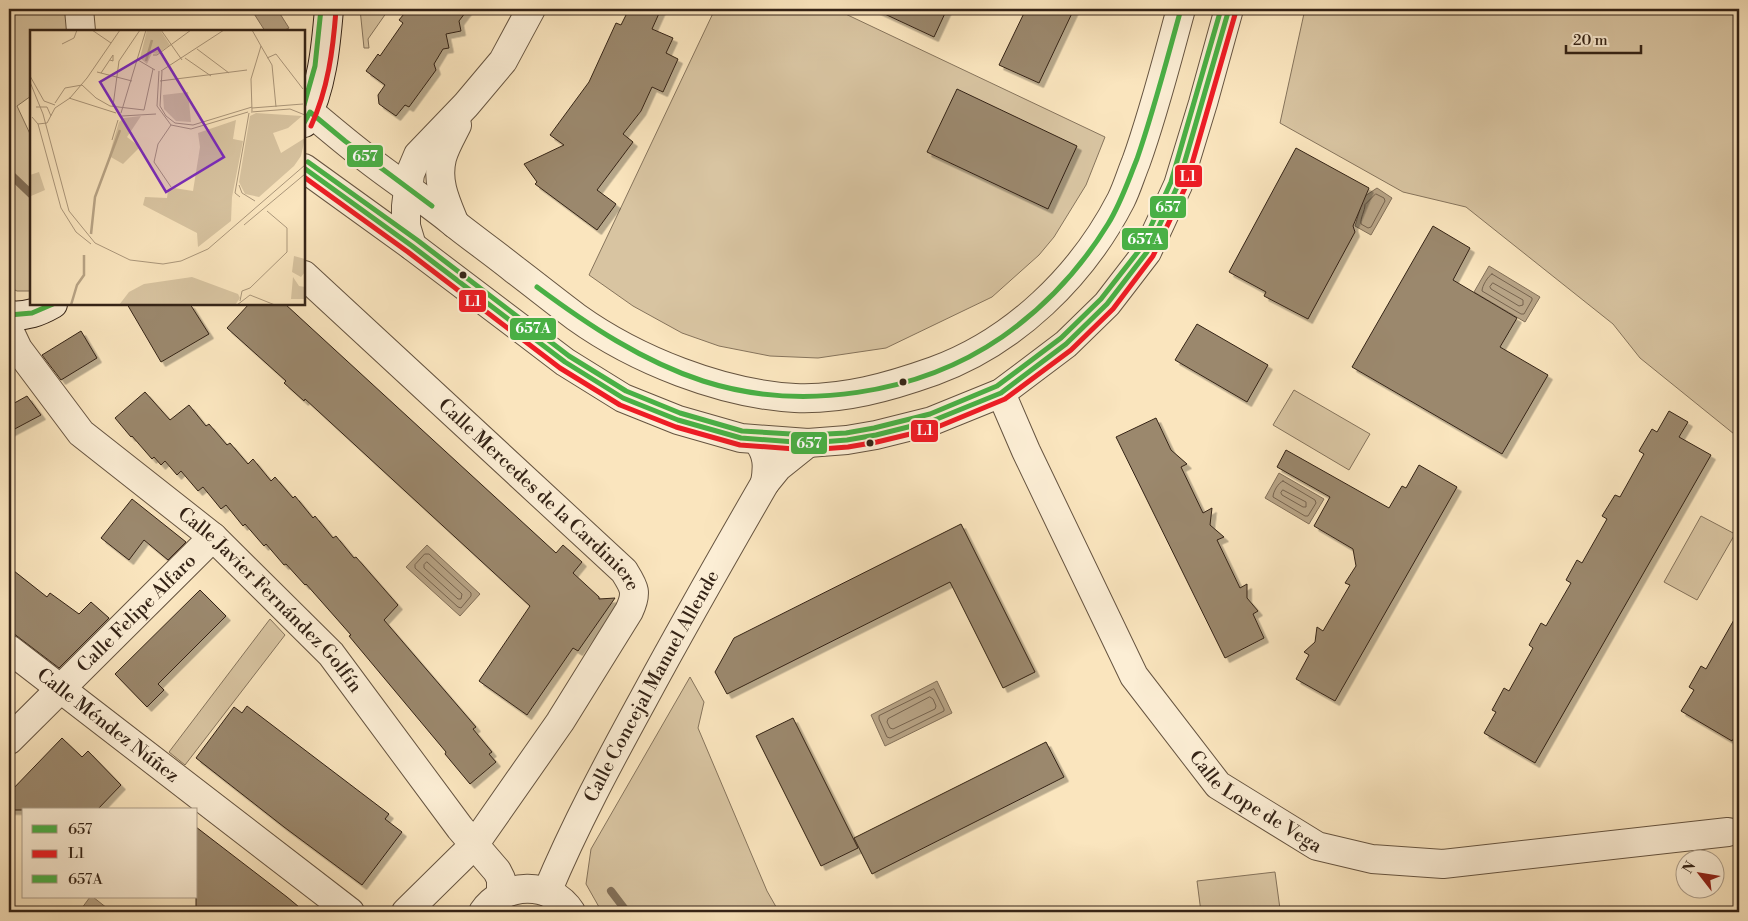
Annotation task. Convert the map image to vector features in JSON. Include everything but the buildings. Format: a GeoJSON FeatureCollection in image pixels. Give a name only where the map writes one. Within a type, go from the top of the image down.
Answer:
{"type":"FeatureCollection","features":[{"type":"Feature","properties":{"kind":"street"},"geometry":{"type":"LineString","coordinates":[[79,9],[81,30]]}},
{"type":"Feature","properties":{"kind":"street"},"geometry":{"type":"LineString","coordinates":[[329,9],[326,54],[307,117],[408,188],[578,318],[637,354],[703,380],[766,395],[797,398],[861,393],[888,386],[958,362],[980,351],[1035,311],[1085,258],[1122,199],[1146,133],[1181,9]]}},
{"type":"Feature","properties":{"kind":"street"},"geometry":{"type":"LineString","coordinates":[[412,246],[406,226],[408,188],[410,174],[418,155],[466,105],[503,60],[531,9]]}},
{"type":"Feature","properties":{"kind":"street"},"geometry":{"type":"LineString","coordinates":[[305,169],[412,246],[565,362],[623,398],[678,420],[741,438],[808,443],[847,440],[876,435],[932,421],[1001,393],[1066,344],[1107,304],[1147,252],[1178,185],[1204,104],[1229,9]]}},
{"type":"Feature","properties":{"kind":"street"},"geometry":{"type":"LineString","coordinates":[[456,225],[444,197],[440,180],[442,158],[466,105]]}},
{"type":"Feature","properties":{"kind":"street"},"geometry":{"type":"LineString","coordinates":[[370,162],[392,163],[418,155]]}},
{"type":"Feature","properties":{"kind":"street","name":"Calle Mercedes de la Cardiniere"},"geometry":{"type":"LineString","coordinates":[[305,276],[624,571],[631,582],[635,598],[629,611],[560,722],[474,845],[454,867],[406,912]]}},
{"type":"Feature","properties":{"kind":"street"},"geometry":{"type":"LineString","coordinates":[[9,315],[28,315],[51,305]]}},
{"type":"Feature","properties":{"kind":"street","name":"Calle Javier Fernández Golfín"},"geometry":{"type":"LineString","coordinates":[[9,330],[18,349],[81,433],[212,537],[331,654],[501,879],[492,903]]}},
{"type":"Feature","properties":{"kind":"street","name":"Calle Lope de Vega"},"geometry":{"type":"LineString","coordinates":[[1001,393],[1026,451],[1134,676],[1218,785],[1316,846],[1372,859],[1443,864],[1728,832]]}},
{"type":"Feature","properties":{"kind":"street","name":"Calle Concejal Manuel Allende"},"geometry":{"type":"LineString","coordinates":[[757,440],[766,456],[765,483]]}},
{"type":"Feature","properties":{"kind":"street","name":"Calle Concejal Manuel Allende"},"geometry":{"type":"LineString","coordinates":[[546,892],[592,794],[673,644],[765,483],[778,467],[808,443]]}},
{"type":"Feature","properties":{"kind":"street","name":"Calle Felipe Alfaro"},"geometry":{"type":"LineString","coordinates":[[9,740],[212,537]]}},
{"type":"Feature","properties":{"kind":"street","name":"Calle Méndez Núñez"},"geometry":{"type":"LineString","coordinates":[[9,649],[350,912]]}},
{"type":"Feature","properties":{"kind":"street"},"geometry":{"type":"LineString","coordinates":[[492,903],[511,890],[531,888],[546,892],[560,900],[571,912]]}},
{"type":"Feature","properties":{"kind":"shaded area"},"geometry":{"type":"Polygon","coordinates":[[[9,9],[71,9],[71,30],[30,30],[30,97],[17,106],[30,134],[30,291],[17,291],[9,287],[9,9]]]}},
{"type":"Feature","properties":{"kind":"shaded area"},"geometry":{"type":"Polygon","coordinates":[[[360,9],[389,9],[368,39],[369,48],[364,48],[360,9]]]}},
{"type":"Feature","properties":{"kind":"shaded area"},"geometry":{"type":"Polygon","coordinates":[[[715,9],[835,9],[1105,137],[1086,185],[1054,237],[1039,255],[992,297],[886,348],[818,358],[770,356],[719,346],[682,333],[633,306],[589,275],[715,9]]]}},
{"type":"Feature","properties":{"kind":"shaded area"},"geometry":{"type":"Polygon","coordinates":[[[1305,9],[1739,9],[1739,438],[1640,358],[1613,324],[1466,207],[1403,192],[1280,123],[1305,9]]]}},
{"type":"Feature","properties":{"kind":"shaded area"},"geometry":{"type":"Polygon","coordinates":[[[1294,390],[1370,434],[1349,470],[1273,425],[1294,390]]]}},
{"type":"Feature","properties":{"kind":"shaded area"},"geometry":{"type":"Polygon","coordinates":[[[1701,516],[1735,534],[1697,600],[1664,582],[1701,516]]]}},
{"type":"Feature","properties":{"kind":"shaded area"},"geometry":{"type":"Polygon","coordinates":[[[270,619],[285,635],[185,765],[169,752],[270,619]]]}},
{"type":"Feature","properties":{"kind":"shaded area"},"geometry":{"type":"Polygon","coordinates":[[[690,677],[704,702],[698,728],[767,891],[779,912],[599,912],[599,907],[586,884],[591,849],[690,677]]]}},
{"type":"Feature","properties":{"kind":"shaded area"},"geometry":{"type":"Polygon","coordinates":[[[1275,872],[1280,909],[1251,912],[1201,912],[1197,881],[1275,872]]]}},
{"type":"Feature","properties":{"kind":"water"},"geometry":{"type":"Polygon","coordinates":[[[251,9],[277,9],[289,28],[285,30],[264,30],[251,9]]]}},
{"type":"Feature","properties":{"kind":"water"},"geometry":{"type":"Polygon","coordinates":[[[1377,188],[1392,198],[1371,235],[1355,226],[1360,209],[1357,207],[1365,196],[1377,188]]]}},
{"type":"Feature","properties":{"kind":"water"},"geometry":{"type":"Polygon","coordinates":[[[1489,266],[1540,297],[1525,322],[1474,292],[1489,266]]]}},
{"type":"Feature","properties":{"kind":"water"},"geometry":{"type":"Polygon","coordinates":[[[1279,473],[1324,499],[1309,524],[1265,498],[1279,473]]]}},
{"type":"Feature","properties":{"kind":"water"},"geometry":{"type":"Polygon","coordinates":[[[427,545],[480,594],[460,616],[406,567],[427,545]]]}},
{"type":"Feature","properties":{"kind":"water"},"geometry":{"type":"Polygon","coordinates":[[[937,681],[952,713],[885,746],[871,715],[937,681]]]}},
{"type":"Feature","properties":{"kind":"water"},"geometry":{"type":"Polygon","coordinates":[[[89,898],[94,898],[112,912],[79,912],[89,898]]]}},
{"type":"Feature","properties":{"kind":"waterway"},"geometry":{"type":"LineString","coordinates":[[9,173],[30,193]]}},
{"type":"Feature","properties":{"kind":"waterway"},"geometry":{"type":"LineString","coordinates":[[611,891],[627,912]]}},
{"type":"Feature","properties":{"kind":"transit line","name":"657A"},"geometry":{"type":"LineString","coordinates":[[305,101],[315,66],[321,9]]}},
{"type":"Feature","properties":{"kind":"transit line","name":"657"},"geometry":{"type":"LineString","coordinates":[[537,287],[616,341],[658,363],[703,381],[740,390],[779,395],[818,396],[896,385],[933,373],[969,357],[1002,337],[1033,313],[1074,271],[1108,224],[1117,208],[1137,159],[1155,103],[1181,9]]}},
{"type":"Feature","properties":{"kind":"transit line","name":"657A"},"geometry":{"type":"LineString","coordinates":[[308,162],[417,240],[569,356],[626,391],[680,413],[742,431],[808,435],[846,433],[930,414],[997,386],[1061,338],[1101,299],[1141,248],[1171,182],[1221,9]]}},
{"type":"Feature","properties":{"kind":"transit line","name":"657"},"geometry":{"type":"LineString","coordinates":[[305,169],[412,246],[565,362],[623,398],[678,420],[741,438],[808,443],[847,440],[876,435],[932,421],[1001,393],[1066,344],[1107,304],[1147,252],[1178,185],[1229,9]]}},
{"type":"Feature","properties":{"kind":"transit line","name":"L1"},"geometry":{"type":"LineString","coordinates":[[311,126],[326,84],[336,10]]}},
{"type":"Feature","properties":{"kind":"transit line","name":"L1"},"geometry":{"type":"LineString","coordinates":[[305,178],[408,252],[560,368],[620,405],[676,427],[740,445],[808,450],[848,447],[877,442],[935,428],[1005,399],[1071,350],[1113,309],[1153,256],[1185,188],[1236,11]]}},
{"type":"Feature","properties":{"kind":"transit line","name":"657"},"geometry":{"type":"LineString","coordinates":[[305,121],[310,112],[345,141],[432,206]]}},
{"type":"Feature","properties":{"kind":"transit line","name":"657"},"geometry":{"type":"LineString","coordinates":[[9,315],[32,313],[51,305]]}}]}
